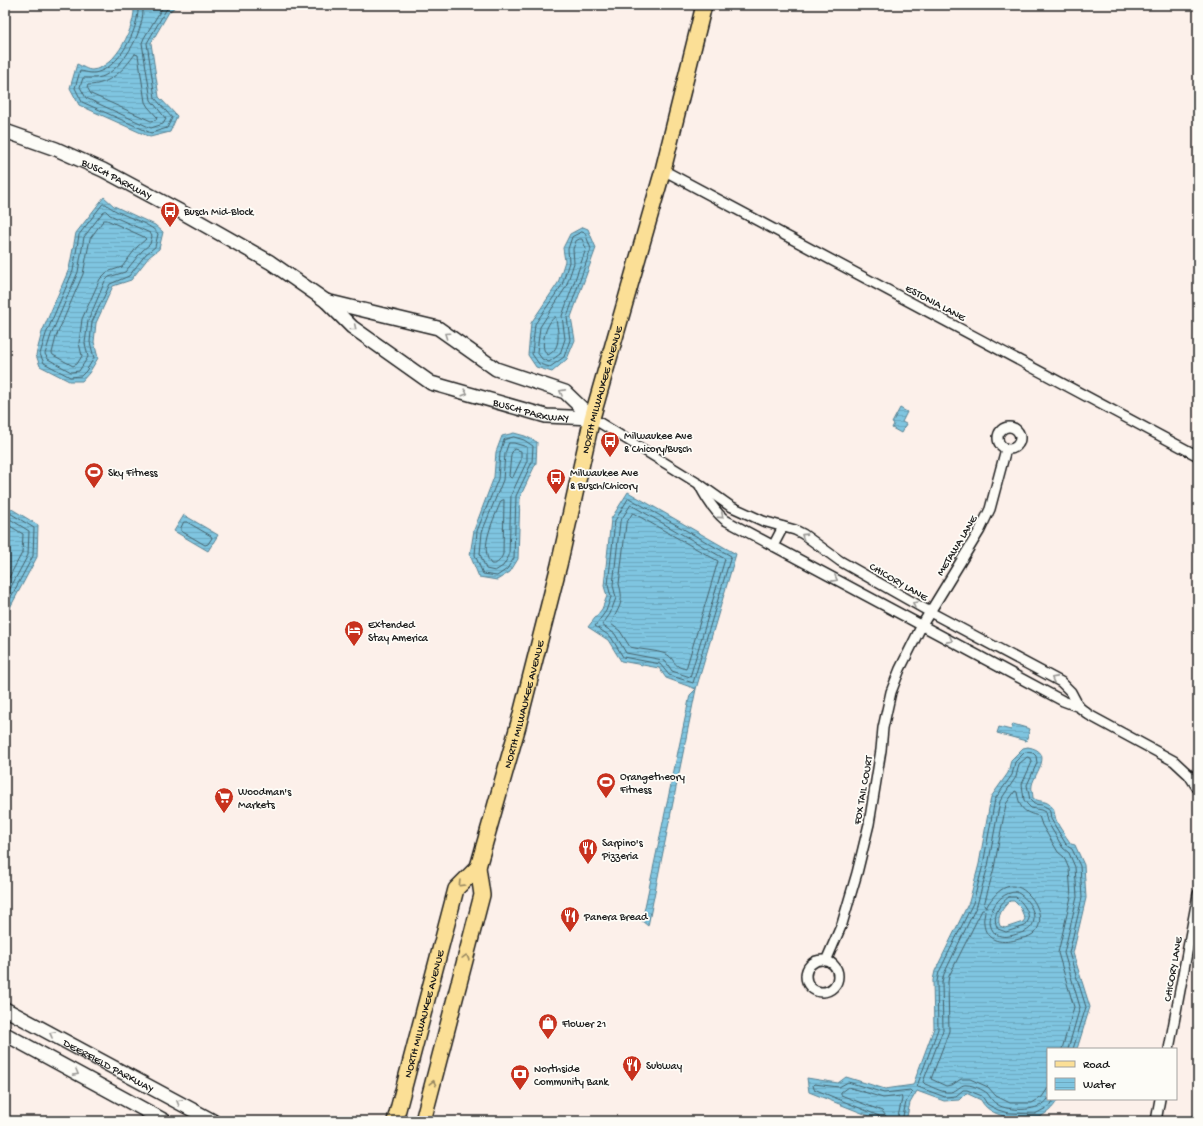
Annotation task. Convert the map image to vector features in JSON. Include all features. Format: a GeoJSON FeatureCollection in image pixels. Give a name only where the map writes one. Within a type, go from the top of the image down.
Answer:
{"type":"FeatureCollection","features":[{"type":"Feature","properties":{"kind":"main road","name":"NORTH MILWAUKEE AVENUE"},"geometry":{"type":"LineString","coordinates":[[423,1121],[482,895],[478,868],[518,726],[558,572],[592,418],[663,170],[704,5]]}},
{"type":"Feature","properties":{"kind":"main road","name":"NORTH MILWAUKEE AVENUE"},"geometry":{"type":"LineString","coordinates":[[395,1121],[456,889],[478,868]]}},
{"type":"Feature","properties":{"kind":"street","name":"BUSCH PARKWAY"},"geometry":{"type":"LineString","coordinates":[[5,131],[56,149],[103,170],[187,214],[270,262],[326,301],[352,328],[431,383],[546,416],[592,418]]}},
{"type":"Feature","properties":{"kind":"street","name":"ESTONIA LANE"},"geometry":{"type":"LineString","coordinates":[[663,170],[1198,456]]}},
{"type":"Feature","properties":{"kind":"street","name":"BUSCH PARKWAY"},"geometry":{"type":"LineString","coordinates":[[326,301],[438,328],[496,369],[565,392],[592,418]]}},
{"type":"Feature","properties":{"kind":"street","name":"CHICORY LANE"},"geometry":{"type":"LineString","coordinates":[[592,418],[699,484],[730,506],[763,521],[794,530],[802,534],[840,561],[930,612],[1061,682],[1071,692],[1079,707]]}},
{"type":"Feature","properties":{"kind":"street","name":"METAWA LANE"},"geometry":{"type":"LineString","coordinates":[[922,625],[980,530],[990,509],[1006,449]]}},
{"type":"Feature","properties":{"kind":"street","name":"CHICORY LANE"},"geometry":{"type":"LineString","coordinates":[[699,484],[709,503],[725,520],[1063,701],[1079,707],[1089,715],[1174,761],[1189,775],[1198,789]]}},
{"type":"Feature","properties":{"kind":"street"},"geometry":{"type":"LineString","coordinates":[[773,546],[783,527]]}},
{"type":"Feature","properties":{"kind":"street","name":"FOX TAIL COURT"},"geometry":{"type":"LineString","coordinates":[[826,961],[842,924],[857,873],[869,824],[883,728],[892,692],[900,669],[922,625]]}},
{"type":"Feature","properties":{"kind":"street","name":"CHICORY LANE"},"geometry":{"type":"LineString","coordinates":[[1170,1048],[1198,894]]}},
{"type":"Feature","properties":{"kind":"street"},"geometry":{"type":"LineString","coordinates":[[1188,947],[1198,947]]}},
{"type":"Feature","properties":{"kind":"street","name":"DEERFIELD PARKWAY"},"geometry":{"type":"LineString","coordinates":[[5,1009],[213,1121]]}},
{"type":"Feature","properties":{"kind":"street","name":"DEERFIELD PARKWAY"},"geometry":{"type":"LineString","coordinates":[[5,1034],[165,1121]]}},
{"type":"Feature","properties":{"kind":"street"},"geometry":{"type":"LineString","coordinates":[[1156,1121],[1160,1100]]}},
{"type":"Feature","properties":{"kind":"water"},"geometry":{"type":"Polygon","coordinates":[[[134,5],[177,5],[169,12],[151,43],[159,97],[177,116],[170,132],[150,137],[79,105],[70,88],[77,64],[86,69],[92,70],[101,67],[109,62],[123,45],[132,24],[134,5]]]}},
{"type":"Feature","properties":{"kind":"water"},"geometry":{"type":"Polygon","coordinates":[[[104,197],[114,206],[155,225],[163,232],[159,249],[149,257],[131,280],[113,286],[96,323],[94,342],[98,358],[82,381],[69,381],[40,366],[36,355],[42,332],[69,269],[76,233],[104,197]]]}},
{"type":"Feature","properties":{"kind":"water"},"geometry":{"type":"Polygon","coordinates":[[[583,227],[588,229],[596,248],[571,317],[575,340],[567,359],[552,372],[536,367],[528,355],[531,323],[558,283],[565,261],[563,248],[570,234],[583,227]]]}},
{"type":"Feature","properties":{"kind":"water"},"geometry":{"type":"Polygon","coordinates":[[[900,408],[907,412],[902,422],[906,424],[901,433],[892,428],[894,424],[892,423],[900,408]]]}},
{"type":"Feature","properties":{"kind":"water"},"geometry":{"type":"Polygon","coordinates":[[[514,433],[525,436],[537,442],[536,463],[520,497],[518,559],[510,572],[497,580],[479,577],[470,555],[474,530],[494,477],[496,452],[502,436],[514,433]]]}},
{"type":"Feature","properties":{"kind":"water"},"geometry":{"type":"Polygon","coordinates":[[[628,492],[736,554],[696,689],[666,678],[659,668],[621,661],[608,640],[588,627],[602,609],[607,596],[604,586],[611,519],[628,492]]]}},
{"type":"Feature","properties":{"kind":"water"},"geometry":{"type":"Polygon","coordinates":[[[5,505],[38,525],[37,557],[5,617],[5,505]]]}},
{"type":"Feature","properties":{"kind":"water"},"geometry":{"type":"Polygon","coordinates":[[[184,515],[218,535],[208,551],[174,531],[184,515]]]}},
{"type":"Feature","properties":{"kind":"water"},"geometry":{"type":"Polygon","coordinates":[[[696,689],[648,926],[642,921],[690,695],[696,689]]]}},
{"type":"Feature","properties":{"kind":"water"},"geometry":{"type":"Polygon","coordinates":[[[1013,724],[1030,729],[1026,741],[997,733],[999,727],[1011,730],[1013,724]]]}},
{"type":"Feature","properties":{"kind":"water"},"geometry":{"type":"Polygon","coordinates":[[[1028,747],[1040,753],[1042,758],[1041,763],[1032,785],[1033,798],[1046,802],[1052,807],[1059,826],[1071,844],[1075,845],[1084,865],[1086,898],[1073,953],[1090,1007],[1077,1048],[1047,1048],[1047,1100],[1057,1100],[1052,1108],[1042,1116],[1034,1118],[1012,1118],[997,1114],[985,1106],[981,1100],[966,1093],[959,1100],[944,1101],[917,1091],[910,1103],[906,1121],[882,1121],[809,1092],[807,1078],[838,1083],[846,1077],[885,1089],[913,1085],[934,1028],[933,980],[935,971],[969,902],[979,864],[991,797],[1008,773],[1011,760],[1023,748],[1028,747]],[[1010,901],[1001,912],[999,919],[1000,926],[1005,928],[1023,922],[1025,919],[1020,907],[1014,901],[1010,901]]]}},
{"type":"Feature","properties":{"kind":"place","name":"Busch Mid-Block"},"geometry":{"type":"Point","coordinates":[170,228]}},
{"type":"Feature","properties":{"kind":"place","name":"Milwaukee Ave & Chicory/Busch"},"geometry":{"type":"Point","coordinates":[610,458]}},
{"type":"Feature","properties":{"kind":"place","name":"Sky Fitness"},"geometry":{"type":"Point","coordinates":[94,489]}},
{"type":"Feature","properties":{"kind":"place","name":"Milwaukee Ave & Busch/Chicory"},"geometry":{"type":"Point","coordinates":[556,495]}},
{"type":"Feature","properties":{"kind":"place","name":"Extended Stay America"},"geometry":{"type":"Point","coordinates":[354,647]}},
{"type":"Feature","properties":{"kind":"place","name":"Orangetheory Fitness"},"geometry":{"type":"Point","coordinates":[606,799]}},
{"type":"Feature","properties":{"kind":"place","name":"Woodman's Markets"},"geometry":{"type":"Point","coordinates":[224,814]}},
{"type":"Feature","properties":{"kind":"place","name":"Sarpino's Pizzeria"},"geometry":{"type":"Point","coordinates":[588,865]}},
{"type":"Feature","properties":{"kind":"place","name":"Panera Bread"},"geometry":{"type":"Point","coordinates":[570,933]}},
{"type":"Feature","properties":{"kind":"place","name":"Flower 21"},"geometry":{"type":"Point","coordinates":[548,1040]}},
{"type":"Feature","properties":{"kind":"place","name":"Subway"},"geometry":{"type":"Point","coordinates":[632,1082]}},
{"type":"Feature","properties":{"kind":"place","name":"Northside Community Bank"},"geometry":{"type":"Point","coordinates":[520,1091]}}]}
